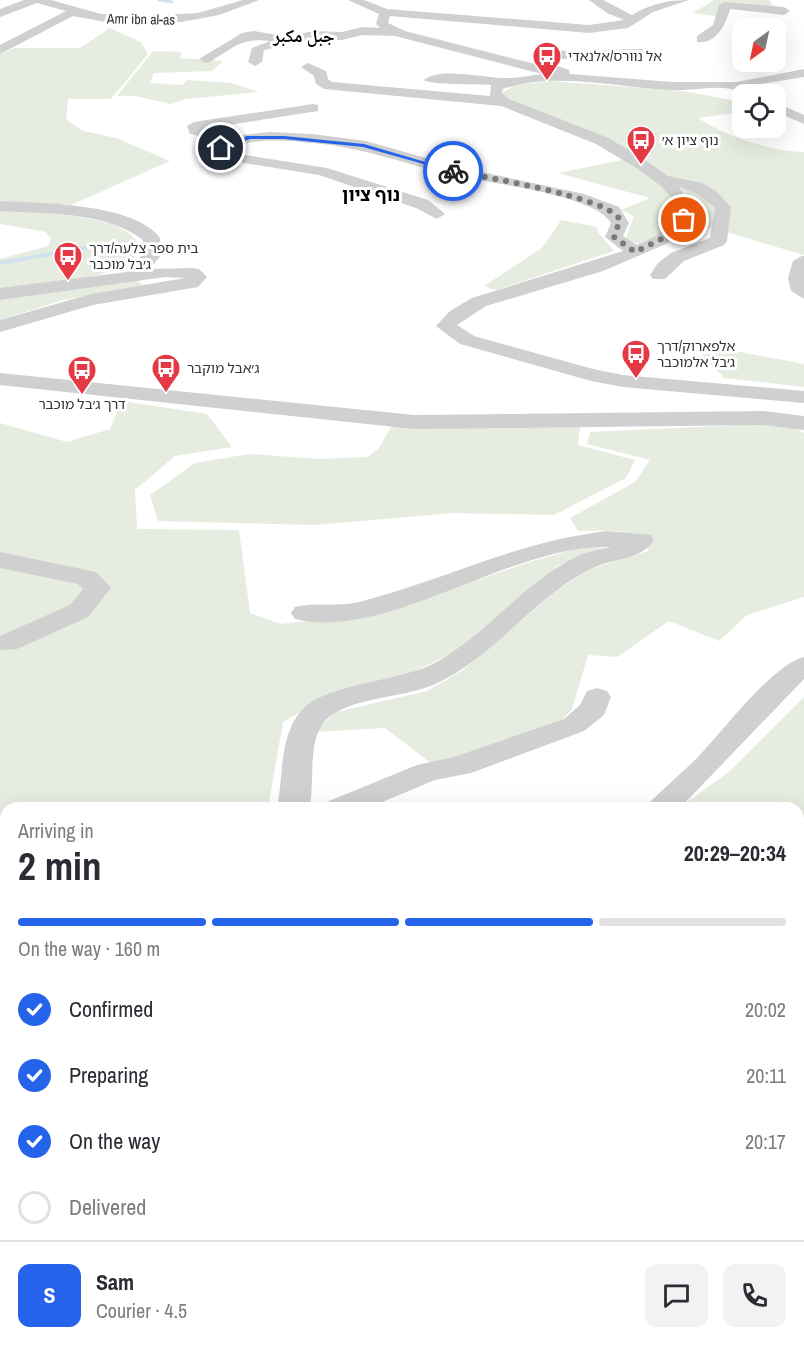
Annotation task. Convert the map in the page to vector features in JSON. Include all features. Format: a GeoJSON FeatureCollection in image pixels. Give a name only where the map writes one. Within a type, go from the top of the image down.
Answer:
{"type":"FeatureCollection","features":[{"type":"Feature","properties":{"kind":"street","name":"Amr ibn al-as"},"geometry":{"type":"LineString","coordinates":[[36,0],[81,11],[97,18],[174,20],[222,13],[253,0]]}},
{"type":"Feature","properties":{"kind":"street"},"geometry":{"type":"LineString","coordinates":[[0,13],[36,0]]}},
{"type":"Feature","properties":{"kind":"street"},"geometry":{"type":"LineString","coordinates":[[354,0],[385,12],[421,17],[577,29],[604,28],[634,20],[649,10],[683,0]]}},
{"type":"Feature","properties":{"kind":"street"},"geometry":{"type":"LineString","coordinates":[[410,0],[418,4],[419,8],[433,14],[421,17]]}},
{"type":"Feature","properties":{"kind":"street"},"geometry":{"type":"LineString","coordinates":[[584,8],[600,3],[634,20]]}},
{"type":"Feature","properties":{"kind":"street"},"geometry":{"type":"LineString","coordinates":[[701,39],[719,27],[725,5],[786,9]]}},
{"type":"Feature","properties":{"kind":"street"},"geometry":{"type":"LineString","coordinates":[[4,46],[63,15],[81,11]]}},
{"type":"Feature","properties":{"kind":"street"},"geometry":{"type":"LineString","coordinates":[[385,12],[382,24],[395,32]]}},
{"type":"Feature","properties":{"kind":"street"},"geometry":{"type":"LineString","coordinates":[[255,62],[258,48],[312,35],[342,36],[362,31],[395,32],[473,55],[536,68],[561,78]]}},
{"type":"Feature","properties":{"kind":"street"},"geometry":{"type":"LineString","coordinates":[[206,59],[242,37],[254,35],[288,41]]}},
{"type":"Feature","properties":{"kind":"street"},"geometry":{"type":"LineString","coordinates":[[561,78],[564,73],[545,66],[547,59],[558,55],[642,53]]}},
{"type":"Feature","properties":{"kind":"street"},"geometry":{"type":"LineString","coordinates":[[308,67],[321,74],[321,81],[329,86],[504,102]]}},
{"type":"Feature","properties":{"kind":"street"},"geometry":{"type":"LineString","coordinates":[[717,89],[804,73]]}},
{"type":"Feature","properties":{"kind":"street"},"geometry":{"type":"LineString","coordinates":[[386,77],[507,82],[561,78],[732,91]]}},
{"type":"Feature","properties":{"kind":"street"},"geometry":{"type":"LineString","coordinates":[[742,84],[760,80]]}},
{"type":"Feature","properties":{"kind":"street"},"geometry":{"type":"LineString","coordinates":[[507,82],[495,90],[499,99],[600,140],[629,156],[663,181],[681,199],[685,210],[684,220],[672,234],[635,252],[480,302],[455,315],[446,326],[467,340],[591,375],[623,381],[804,397]]}},
{"type":"Feature","properties":{"kind":"street"},"geometry":{"type":"LineString","coordinates":[[313,108],[206,122],[194,128],[200,134],[240,139],[274,136],[364,146],[418,163],[592,203],[616,213],[620,223],[614,237],[635,252]]}},
{"type":"Feature","properties":{"kind":"street"},"geometry":{"type":"LineString","coordinates":[[786,112],[804,120]]}},
{"type":"Feature","properties":{"kind":"street"},"geometry":{"type":"LineString","coordinates":[[549,131],[610,158],[629,156]]}},
{"type":"Feature","properties":{"kind":"street"},"geometry":{"type":"LineString","coordinates":[[240,139],[224,146],[219,153],[232,158],[321,171],[422,204],[448,218]]}},
{"type":"Feature","properties":{"kind":"street"},"geometry":{"type":"LineString","coordinates":[[659,275],[666,263],[676,255],[718,241],[723,207],[714,197],[695,185],[678,180],[663,181]]}},
{"type":"Feature","properties":{"kind":"street"},"geometry":{"type":"LineString","coordinates":[[0,206],[95,214],[130,224],[142,231],[154,248],[154,256],[133,276]]}},
{"type":"Feature","properties":{"kind":"street"},"geometry":{"type":"LineString","coordinates":[[802,261],[797,278],[798,288],[804,293]]}},
{"type":"Feature","properties":{"kind":"street"},"geometry":{"type":"LineString","coordinates":[[0,294],[133,276],[184,272],[194,273],[198,277],[191,284],[128,292],[0,326]]}},
{"type":"Feature","properties":{"kind":"street"},"geometry":{"type":"LineString","coordinates":[[0,308],[32,304],[66,307]]}},
{"type":"Feature","properties":{"kind":"street"},"geometry":{"type":"LineString","coordinates":[[0,379],[414,422],[764,418],[804,423]]}},
{"type":"Feature","properties":{"kind":"street"},"geometry":{"type":"LineString","coordinates":[[296,802],[299,794],[299,746],[303,732],[316,713],[334,703],[421,680],[460,660],[485,642],[554,581],[584,563],[635,547],[642,540],[620,538],[573,543],[451,578],[361,610],[304,613]]}},
{"type":"Feature","properties":{"kind":"street"},"geometry":{"type":"LineString","coordinates":[[0,560],[87,578],[98,588],[79,611],[7,643]]}},
{"type":"Feature","properties":{"kind":"street"},"geometry":{"type":"LineString","coordinates":[[668,802],[708,764],[778,687],[804,665]]}},
{"type":"Feature","properties":{"kind":"street"},"geometry":{"type":"LineString","coordinates":[[355,802],[428,772],[460,766],[574,725],[594,709],[597,697]]}},
{"type":"Feature","properties":{"kind":"shaded area"},"geometry":{"type":"Polygon","coordinates":[[[714,0],[769,0],[775,8],[722,6],[715,16],[693,13],[714,0]]]}},
{"type":"Feature","properties":{"kind":"shaded area"},"geometry":{"type":"Polygon","coordinates":[[[110,28],[141,42],[148,54],[111,99],[68,99],[66,119],[83,131],[116,138],[170,161],[71,205],[0,201],[0,54],[14,48],[80,48],[110,28]]]}},
{"type":"Feature","properties":{"kind":"shaded area"},"geometry":{"type":"Polygon","coordinates":[[[153,51],[182,52],[179,58],[223,61],[212,71],[154,73],[150,83],[183,85],[187,80],[231,83],[259,92],[186,99],[170,104],[135,96],[117,96],[153,51]]]}},
{"type":"Feature","properties":{"kind":"shaded area"},"geometry":{"type":"Polygon","coordinates":[[[550,81],[683,91],[732,100],[732,113],[698,118],[732,135],[732,138],[778,149],[804,152],[804,255],[712,228],[702,230],[704,220],[678,187],[645,163],[509,101],[501,94],[515,85],[550,81]]]}},
{"type":"Feature","properties":{"kind":"shaded area"},"geometry":{"type":"Polygon","coordinates":[[[627,159],[663,187],[677,204],[669,231],[640,244],[625,240],[634,216],[621,210],[650,198],[558,173],[627,159]]]}},
{"type":"Feature","properties":{"kind":"shaded area"},"geometry":{"type":"Polygon","coordinates":[[[0,210],[57,214],[102,222],[121,229],[135,238],[141,251],[128,262],[95,276],[0,289],[0,259],[48,246],[51,239],[46,232],[0,224],[0,210]]]}},
{"type":"Feature","properties":{"kind":"shaded area"},"geometry":{"type":"Polygon","coordinates":[[[561,220],[597,227],[598,232],[614,251],[496,290],[484,286],[542,248],[561,220]]]}},
{"type":"Feature","properties":{"kind":"shaded area"},"geometry":{"type":"Polygon","coordinates":[[[136,280],[143,285],[63,300],[0,320],[0,299],[136,280]]]}},
{"type":"Feature","properties":{"kind":"shaded area"},"geometry":{"type":"Polygon","coordinates":[[[720,348],[804,364],[804,387],[724,378],[702,355],[720,348]]]}},
{"type":"Feature","properties":{"kind":"shaded area"},"geometry":{"type":"Polygon","coordinates":[[[122,401],[207,414],[232,447],[175,456],[135,490],[137,529],[239,530],[250,613],[281,624],[382,612],[533,561],[583,547],[606,548],[558,566],[457,651],[404,676],[321,700],[283,722],[269,802],[0,802],[0,423],[67,442],[110,429],[122,401]]]}},
{"type":"Feature","properties":{"kind":"shaded area"},"geometry":{"type":"Polygon","coordinates":[[[764,424],[791,427],[804,433],[804,597],[747,615],[719,641],[669,621],[617,657],[588,655],[572,709],[545,738],[445,774],[385,728],[315,732],[336,712],[427,691],[463,670],[556,591],[590,569],[648,551],[647,540],[639,536],[614,531],[578,531],[570,518],[635,482],[650,460],[587,444],[590,432],[764,424]]]}},
{"type":"Feature","properties":{"kind":"shaded area"},"geometry":{"type":"Polygon","coordinates":[[[580,426],[578,445],[635,460],[626,478],[554,515],[453,513],[315,525],[158,521],[150,495],[195,463],[249,454],[319,459],[368,457],[379,448],[391,427],[580,426]]]}},
{"type":"Feature","properties":{"kind":"shaded area"},"geometry":{"type":"Polygon","coordinates":[[[804,697],[804,802],[687,802],[730,771],[804,697]]]}},
{"type":"Feature","properties":{"kind":"waterway"},"geometry":{"type":"LineString","coordinates":[[159,0],[172,2]]}},
{"type":"Feature","properties":{"kind":"waterway"},"geometry":{"type":"LineString","coordinates":[[0,263],[96,246],[129,243]]}},
{"type":"Feature","properties":{"kind":"way so far"},"geometry":{"type":"LineString","coordinates":[[453,171],[537,188],[608,208],[616,213],[620,220],[614,237],[620,244],[635,252],[672,234],[684,220]]}},
{"type":"Feature","properties":{"kind":"place","name":"אל נוורס/אלנאדי"},"geometry":{"type":"Point","coordinates":[547,82]}},
{"type":"Feature","properties":{"kind":"place","name":"נוף ציון א׳"},"geometry":{"type":"Point","coordinates":[641,166]}},
{"type":"Feature","properties":{"kind":"place","name":"בית ספר צלעה/דרך ג׳בל מוכבר"},"geometry":{"type":"Point","coordinates":[68,282]}},
{"type":"Feature","properties":{"kind":"place","name":"אלפארוק/דרך ג׳בל אלמוכבר"},"geometry":{"type":"Point","coordinates":[636,380]}},
{"type":"Feature","properties":{"kind":"place","name":"ג׳אבל מוקבר"},"geometry":{"type":"Point","coordinates":[166,394]}},
{"type":"Feature","properties":{"kind":"place","name":"דרך ג׳בל מוכבר"},"geometry":{"type":"Point","coordinates":[82,396]}},
{"type":"Feature","properties":{"kind":"district","name":"جبل مكبر"},"geometry":{"type":"Point","coordinates":[304,36]}},
{"type":"Feature","properties":{"kind":"district","name":"נוף ציון"},"geometry":{"type":"Point","coordinates":[371,195]}},
{"type":"Feature","properties":{"kind":"route"},"geometry":{"type":"LineString","coordinates":[[221,148],[240,139],[265,136],[284,137],[364,146],[453,171]]}}]}
